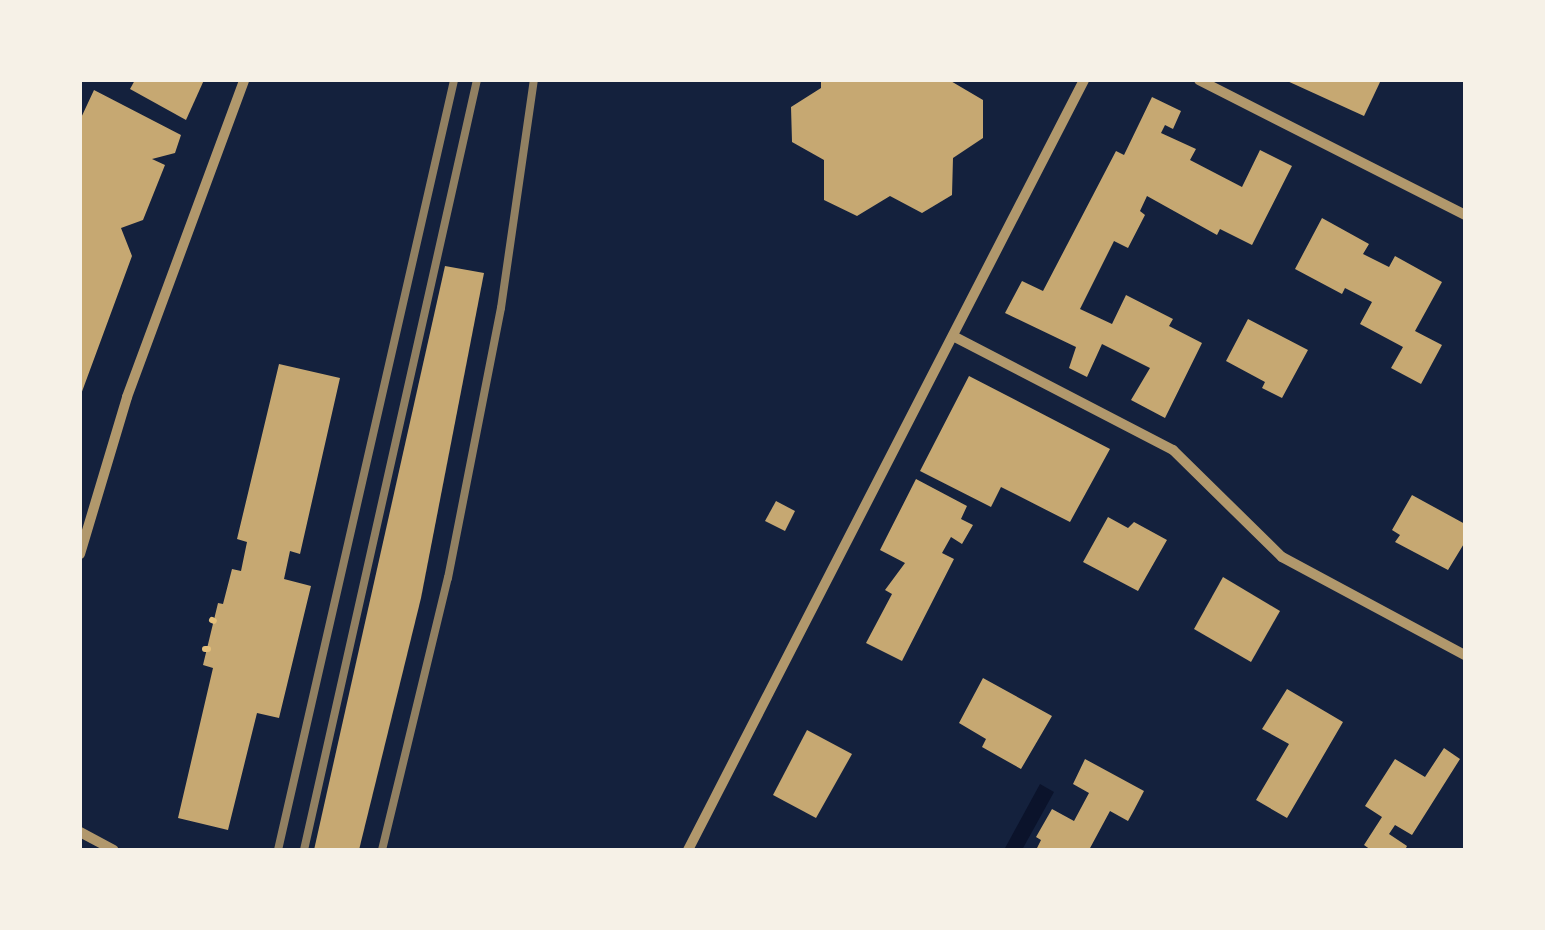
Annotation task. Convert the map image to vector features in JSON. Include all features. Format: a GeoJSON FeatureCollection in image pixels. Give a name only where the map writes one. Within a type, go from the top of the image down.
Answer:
{"type":"FeatureCollection","features":[{"type":"Feature","properties":{"kind":"street"},"geometry":{"type":"LineString","coordinates":[[80,554],[127,397],[244,80]]}},
{"type":"Feature","properties":{"kind":"street"},"geometry":{"type":"LineString","coordinates":[[688,850],[1084,80]]}},
{"type":"Feature","properties":{"kind":"street"},"geometry":{"type":"LineString","coordinates":[[1199,80],[1465,215]]}},
{"type":"Feature","properties":{"kind":"street"},"geometry":{"type":"LineString","coordinates":[[953,336],[1174,450],[1282,557],[1465,655]]}},
{"type":"Feature","properties":{"kind":"street"},"geometry":{"type":"LineString","coordinates":[[80,832],[114,850]]}},
{"type":"Feature","properties":{"kind":"water"},"geometry":{"type":"Polygon","coordinates":[[[1040,784],[1054,792],[1022,850],[1004,850],[1040,784]]]}},
{"type":"Feature","properties":{"kind":"building"},"geometry":{"type":"Polygon","coordinates":[[[135,80],[204,80],[186,120],[130,89],[135,80]]]}},
{"type":"Feature","properties":{"kind":"building"},"geometry":{"type":"Polygon","coordinates":[[[821,80],[949,80],[983,100],[983,138],[953,158],[952,195],[922,213],[890,196],[857,216],[824,200],[824,160],[792,142],[791,107],[821,88],[821,80]]]}},
{"type":"Feature","properties":{"kind":"building"},"geometry":{"type":"Polygon","coordinates":[[[1285,80],[1381,80],[1364,116],[1285,80]]]}},
{"type":"Feature","properties":{"kind":"building"},"geometry":{"type":"Polygon","coordinates":[[[94,90],[181,135],[175,153],[152,159],[165,165],[143,220],[121,228],[132,256],[80,397],[80,120],[94,90]]]}},
{"type":"Feature","properties":{"kind":"building"},"geometry":{"type":"Polygon","coordinates":[[[1152,97],[1181,111],[1173,129],[1165,125],[1161,133],[1196,149],[1190,160],[1242,187],[1260,150],[1292,166],[1252,245],[1220,229],[1217,235],[1147,196],[1140,211],[1145,215],[1128,248],[1114,241],[1080,309],[1112,324],[1126,295],[1173,319],[1169,326],[1202,343],[1165,418],[1131,400],[1150,368],[1102,344],[1087,377],[1069,368],[1076,347],[1005,313],[1022,281],[1043,291],[1116,151],[1124,155],[1152,97]]]}},
{"type":"Feature","properties":{"kind":"building"},"geometry":{"type":"Polygon","coordinates":[[[1322,218],[1369,244],[1363,254],[1389,267],[1395,256],[1442,282],[1415,331],[1442,345],[1421,384],[1391,368],[1403,347],[1360,324],[1372,302],[1345,288],[1342,294],[1295,269],[1322,218]]]}},
{"type":"Feature","properties":{"kind":"building"},"geometry":{"type":"Polygon","coordinates":[[[445,266],[484,273],[421,598],[359,850],[314,850],[445,266]]]}},
{"type":"Feature","properties":{"kind":"building"},"geometry":{"type":"Polygon","coordinates":[[[1248,319],[1308,350],[1282,398],[1262,388],[1265,382],[1226,361],[1248,319]]]}},
{"type":"Feature","properties":{"kind":"building"},"geometry":{"type":"Polygon","coordinates":[[[279,364],[340,378],[300,554],[290,551],[284,579],[311,586],[279,718],[257,713],[228,830],[178,818],[213,668],[203,665],[218,603],[223,604],[232,569],[241,571],[247,542],[237,539],[279,364]]]}},
{"type":"Feature","properties":{"kind":"building"},"geometry":{"type":"Polygon","coordinates":[[[969,376],[1110,449],[1070,522],[1001,487],[991,507],[920,471],[969,376]]]}},
{"type":"Feature","properties":{"kind":"building"},"geometry":{"type":"Polygon","coordinates":[[[916,479],[967,506],[961,519],[973,525],[962,544],[951,537],[942,553],[954,559],[902,661],[866,643],[892,594],[885,590],[905,563],[880,550],[916,479]]]}},
{"type":"Feature","properties":{"kind":"building"},"geometry":{"type":"Polygon","coordinates":[[[1412,495],[1465,524],[1465,542],[1448,570],[1395,542],[1400,535],[1392,530],[1412,495]]]}},
{"type":"Feature","properties":{"kind":"building"},"geometry":{"type":"Polygon","coordinates":[[[776,501],[795,511],[785,531],[765,521],[776,501]]]}},
{"type":"Feature","properties":{"kind":"building"},"geometry":{"type":"Polygon","coordinates":[[[1108,517],[1128,528],[1134,522],[1167,540],[1138,591],[1083,562],[1108,517]]]}},
{"type":"Feature","properties":{"kind":"building"},"geometry":{"type":"Polygon","coordinates":[[[1223,577],[1280,611],[1251,662],[1194,629],[1223,577]]]}},
{"type":"Feature","properties":{"kind":"building"},"geometry":{"type":"Polygon","coordinates":[[[983,678],[1052,716],[1021,769],[982,747],[986,739],[959,723],[983,678]]]}},
{"type":"Feature","properties":{"kind":"building"},"geometry":{"type":"Polygon","coordinates":[[[1287,689],[1343,722],[1287,818],[1256,800],[1289,744],[1262,729],[1287,689]]]}},
{"type":"Feature","properties":{"kind":"building"},"geometry":{"type":"Polygon","coordinates":[[[807,730],[852,754],[816,818],[773,795],[807,730]]]}},
{"type":"Feature","properties":{"kind":"building"},"geometry":{"type":"Polygon","coordinates":[[[1444,748],[1460,759],[1412,835],[1395,825],[1389,834],[1407,846],[1405,850],[1371,850],[1364,845],[1382,817],[1365,806],[1395,759],[1425,777],[1444,748]]]}},
{"type":"Feature","properties":{"kind":"building"},"geometry":{"type":"Polygon","coordinates":[[[1085,759],[1144,791],[1133,812],[1128,821],[1110,811],[1089,850],[1036,850],[1041,840],[1036,837],[1052,809],[1074,821],[1089,793],[1073,784],[1085,759]]]}},
{"type":"Feature","properties":{"kind":"railway"},"geometry":{"type":"LineString","coordinates":[[278,850],[454,80]]}},
{"type":"Feature","properties":{"kind":"railway"},"geometry":{"type":"LineString","coordinates":[[304,850],[477,80]]}},
{"type":"Feature","properties":{"kind":"railway"},"geometry":{"type":"LineString","coordinates":[[382,850],[448,578],[501,308],[534,80]]}}]}
